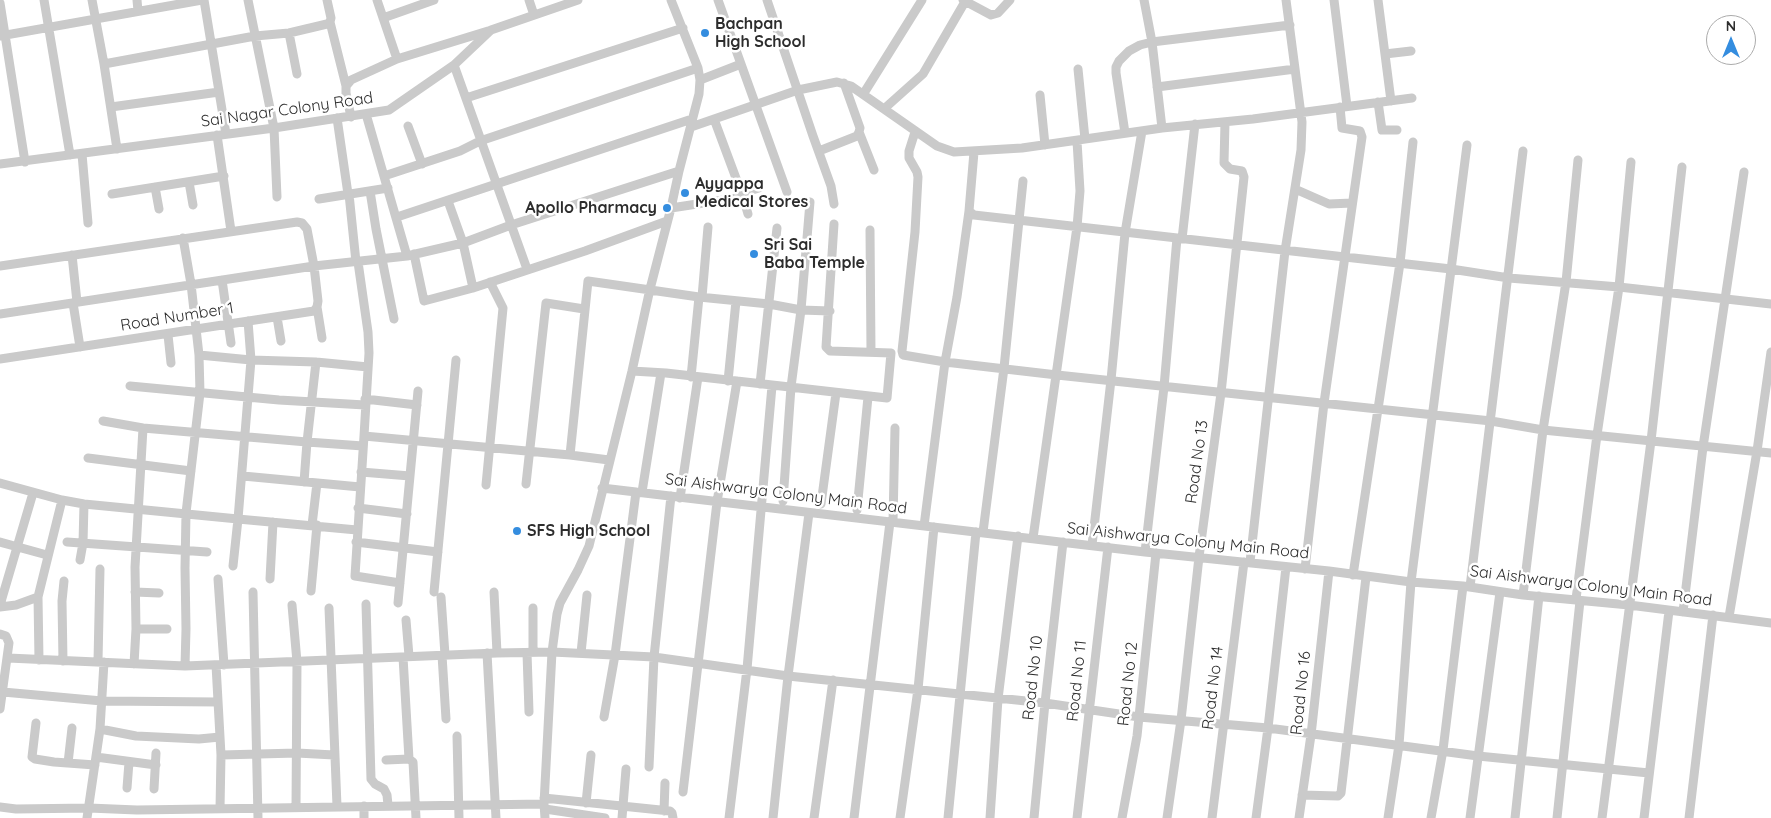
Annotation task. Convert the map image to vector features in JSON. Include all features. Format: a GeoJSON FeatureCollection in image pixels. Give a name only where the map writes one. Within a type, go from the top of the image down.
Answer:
{"type":"FeatureCollection","features":[{"type":"Feature","properties":{"kind":"street"},"geometry":{"type":"LineString","coordinates":[[44,0],[70,155]]}},
{"type":"Feature","properties":{"kind":"street"},"geometry":{"type":"LineString","coordinates":[[92,0],[117,149]]}},
{"type":"Feature","properties":{"kind":"street"},"geometry":{"type":"LineString","coordinates":[[137,0],[138,11]]}},
{"type":"Feature","properties":{"kind":"street"},"geometry":{"type":"LineString","coordinates":[[2,36],[203,0],[218,92],[224,176],[231,232]]}},
{"type":"Feature","properties":{"kind":"street"},"geometry":{"type":"LineString","coordinates":[[248,0],[274,128],[276,197]]}},
{"type":"Feature","properties":{"kind":"street"},"geometry":{"type":"LineString","coordinates":[[327,0],[330,22],[352,116]]}},
{"type":"Feature","properties":{"kind":"street"},"geometry":{"type":"LineString","coordinates":[[377,0],[397,60]]}},
{"type":"Feature","properties":{"kind":"street"},"geometry":{"type":"LineString","coordinates":[[383,18],[434,0]]}},
{"type":"Feature","properties":{"kind":"street"},"geometry":{"type":"LineString","coordinates":[[529,0],[534,15]]}},
{"type":"Feature","properties":{"kind":"street","name":"Sai Nagar Colony Road"},"geometry":{"type":"LineString","coordinates":[[0,164],[274,128],[389,110],[454,65],[491,30],[578,0]]}},
{"type":"Feature","properties":{"kind":"street"},"geometry":{"type":"LineString","coordinates":[[544,807],[552,652],[560,603],[589,546],[650,289],[699,94],[700,80],[698,68],[672,0]]}},
{"type":"Feature","properties":{"kind":"street"},"geometry":{"type":"LineString","coordinates":[[718,0],[787,192]]}},
{"type":"Feature","properties":{"kind":"street"},"geometry":{"type":"LineString","coordinates":[[767,0],[831,186],[834,204]]}},
{"type":"Feature","properties":{"kind":"street"},"geometry":{"type":"LineString","coordinates":[[864,93],[922,0]]}},
{"type":"Feature","properties":{"kind":"street"},"geometry":{"type":"LineString","coordinates":[[885,108],[923,74],[965,0],[987,14],[994,15],[1010,0]]}},
{"type":"Feature","properties":{"kind":"street"},"geometry":{"type":"LineString","coordinates":[[1144,0],[1152,42],[1162,128]]}},
{"type":"Feature","properties":{"kind":"street","name":"Road No 14"},"geometry":{"type":"LineString","coordinates":[[1212,818],[1247,562],[1285,251],[1301,150],[1302,122],[1286,0]]}},
{"type":"Feature","properties":{"kind":"street"},"geometry":{"type":"LineString","coordinates":[[1305,568],[1324,403],[1361,132],[1342,128],[1344,106],[1334,0]]}},
{"type":"Feature","properties":{"kind":"street"},"geometry":{"type":"LineString","coordinates":[[1378,0],[1391,101]]}},
{"type":"Feature","properties":{"kind":"street"},"geometry":{"type":"LineString","coordinates":[[0,3],[2,36],[25,162]]}},
{"type":"Feature","properties":{"kind":"street"},"geometry":{"type":"LineString","coordinates":[[104,64],[211,43],[288,33],[330,22]]}},
{"type":"Feature","properties":{"kind":"street"},"geometry":{"type":"LineString","coordinates":[[1125,133],[1116,67],[1129,51],[1140,45],[1152,42],[1290,25]]}},
{"type":"Feature","properties":{"kind":"street"},"geometry":{"type":"LineString","coordinates":[[466,98],[683,28]]}},
{"type":"Feature","properties":{"kind":"street"},"geometry":{"type":"LineString","coordinates":[[346,86],[350,80],[397,60],[491,30]]}},
{"type":"Feature","properties":{"kind":"street"},"geometry":{"type":"LineString","coordinates":[[288,33],[297,74]]}},
{"type":"Feature","properties":{"kind":"street"},"geometry":{"type":"LineString","coordinates":[[1385,54],[1411,51]]}},
{"type":"Feature","properties":{"kind":"street"},"geometry":{"type":"LineString","coordinates":[[700,80],[741,64]]}},
{"type":"Feature","properties":{"kind":"street"},"geometry":{"type":"LineString","coordinates":[[454,65],[527,269]]}},
{"type":"Feature","properties":{"kind":"street"},"geometry":{"type":"LineString","coordinates":[[384,176],[460,151],[480,141],[698,68]]}},
{"type":"Feature","properties":{"kind":"street"},"geometry":{"type":"LineString","coordinates":[[1034,538],[1077,227],[1081,140],[1078,69]]}},
{"type":"Feature","properties":{"kind":"street"},"geometry":{"type":"LineString","coordinates":[[1157,86],[1295,69]]}},
{"type":"Feature","properties":{"kind":"street"},"geometry":{"type":"LineString","coordinates":[[396,217],[448,201],[496,183],[692,123],[714,120],[798,90],[826,83],[844,83],[864,93],[937,146],[954,152],[974,152],[1045,145],[1162,128],[1225,122],[1412,98]]}},
{"type":"Feature","properties":{"kind":"street"},"geometry":{"type":"LineString","coordinates":[[844,83],[860,128],[859,132],[874,170]]}},
{"type":"Feature","properties":{"kind":"street"},"geometry":{"type":"LineString","coordinates":[[111,107],[218,92]]}},
{"type":"Feature","properties":{"kind":"street"},"geometry":{"type":"LineString","coordinates":[[1040,95],[1045,145]]}},
{"type":"Feature","properties":{"kind":"street"},"geometry":{"type":"LineString","coordinates":[[1378,102],[1382,130],[1397,130]]}},
{"type":"Feature","properties":{"kind":"street"},"geometry":{"type":"LineString","coordinates":[[366,114],[396,217],[411,255],[424,302],[585,251],[667,221]]}},
{"type":"Feature","properties":{"kind":"street"},"geometry":{"type":"LineString","coordinates":[[337,118],[368,332],[368,367],[355,576],[400,583]]}},
{"type":"Feature","properties":{"kind":"street"},"geometry":{"type":"LineString","coordinates":[[714,120],[748,214]]}},
{"type":"Feature","properties":{"kind":"street","name":"Road No 13"},"geometry":{"type":"LineString","coordinates":[[1167,818],[1181,720],[1199,558],[1221,393],[1244,174],[1242,171],[1230,169],[1224,162],[1225,122]]}},
{"type":"Feature","properties":{"kind":"street"},"geometry":{"type":"LineString","coordinates":[[1146,552],[1179,239],[1195,124]]}},
{"type":"Feature","properties":{"kind":"street"},"geometry":{"type":"LineString","coordinates":[[408,126],[422,164]]}},
{"type":"Feature","properties":{"kind":"street"},"geometry":{"type":"LineString","coordinates":[[1092,545],[1111,380],[1125,233],[1142,131]]}},
{"type":"Feature","properties":{"kind":"street"},"geometry":{"type":"LineString","coordinates":[[819,151],[857,136],[859,132]]}},
{"type":"Feature","properties":{"kind":"street"},"geometry":{"type":"LineString","coordinates":[[916,132],[909,151],[909,158],[918,177],[915,232],[903,355],[945,362],[1057,375],[1491,421],[1543,430],[1771,453]]}},
{"type":"Feature","properties":{"kind":"street"},"geometry":{"type":"LineString","coordinates":[[1353,575],[1400,263],[1413,142]]}},
{"type":"Feature","properties":{"kind":"street"},"geometry":{"type":"LineString","coordinates":[[1388,818],[1399,745],[1411,582],[1467,145]]}},
{"type":"Feature","properties":{"kind":"street"},"geometry":{"type":"LineString","coordinates":[[1431,818],[1491,421],[1523,151]]}},
{"type":"Feature","properties":{"kind":"street"},"geometry":{"type":"LineString","coordinates":[[900,818],[918,689],[929,526],[945,362],[957,297],[969,212],[974,152]]}},
{"type":"Feature","properties":{"kind":"street"},"geometry":{"type":"LineString","coordinates":[[82,154],[88,223]]}},
{"type":"Feature","properties":{"kind":"street"},"geometry":{"type":"LineString","coordinates":[[1523,595],[1543,430],[1566,282],[1578,160]]}},
{"type":"Feature","properties":{"kind":"street"},"geometry":{"type":"LineString","coordinates":[[1557,818],[1578,600],[1597,435],[1619,287],[1631,162]]}},
{"type":"Feature","properties":{"kind":"street"},"geometry":{"type":"LineString","coordinates":[[1602,818],[1651,441],[1682,167]]}},
{"type":"Feature","properties":{"kind":"street"},"geometry":{"type":"LineString","coordinates":[[0,314],[314,266],[411,255],[463,243],[511,225],[679,171]]}},
{"type":"Feature","properties":{"kind":"street"},"geometry":{"type":"LineString","coordinates":[[1683,612],[1703,447],[1744,172]]}},
{"type":"Feature","properties":{"kind":"street"},"geometry":{"type":"LineString","coordinates":[[112,194],[224,176]]}},
{"type":"Feature","properties":{"kind":"street"},"geometry":{"type":"LineString","coordinates":[[948,818],[980,532],[1004,368],[1022,181]]}},
{"type":"Feature","properties":{"kind":"street"},"geometry":{"type":"LineString","coordinates":[[189,182],[193,205]]}},
{"type":"Feature","properties":{"kind":"street"},"geometry":{"type":"LineString","coordinates":[[155,188],[159,209]]}},
{"type":"Feature","properties":{"kind":"street"},"geometry":{"type":"LineString","coordinates":[[319,199],[388,188]]}},
{"type":"Feature","properties":{"kind":"street"},"geometry":{"type":"LineString","coordinates":[[671,208],[742,195],[759,188]]}},
{"type":"Feature","properties":{"kind":"street"},"geometry":{"type":"LineString","coordinates":[[1295,189],[1329,204],[1352,203]]}},
{"type":"Feature","properties":{"kind":"street"},"geometry":{"type":"LineString","coordinates":[[370,191],[394,319]]}},
{"type":"Feature","properties":{"kind":"street"},"geometry":{"type":"LineString","coordinates":[[448,201],[463,243],[473,288]]}},
{"type":"Feature","properties":{"kind":"street"},"geometry":{"type":"LineString","coordinates":[[783,501],[791,388],[801,310],[810,202]]}},
{"type":"Feature","properties":{"kind":"street"},"geometry":{"type":"LineString","coordinates":[[969,212],[974,215],[1451,269],[1509,278],[1619,287],[1771,304]]}},
{"type":"Feature","properties":{"kind":"street"},"geometry":{"type":"LineString","coordinates":[[0,266],[183,238],[297,222],[302,223],[307,229],[314,266],[317,307],[322,338]]}},
{"type":"Feature","properties":{"kind":"street"},"geometry":{"type":"LineString","coordinates":[[632,371],[887,398],[891,353],[827,350],[834,224]]}},
{"type":"Feature","properties":{"kind":"street"},"geometry":{"type":"LineString","coordinates":[[649,767],[654,657],[675,497],[694,377],[708,227]]}},
{"type":"Feature","properties":{"kind":"street"},"geometry":{"type":"LineString","coordinates":[[760,384],[776,228]]}},
{"type":"Feature","properties":{"kind":"street"},"geometry":{"type":"LineString","coordinates":[[870,230],[871,352]]}},
{"type":"Feature","properties":{"kind":"street"},"geometry":{"type":"LineString","coordinates":[[183,238],[191,284],[199,354],[200,393],[186,513],[185,666]]}},
{"type":"Feature","properties":{"kind":"street"},"geometry":{"type":"LineString","coordinates":[[72,255],[80,347]]}},
{"type":"Feature","properties":{"kind":"street"},"geometry":{"type":"LineString","coordinates":[[222,280],[231,344]]}},
{"type":"Feature","properties":{"kind":"street"},"geometry":{"type":"LineString","coordinates":[[570,455],[588,281],[701,297],[769,304],[801,310],[830,311]]}},
{"type":"Feature","properties":{"kind":"street"},"geometry":{"type":"LineString","coordinates":[[486,485],[503,308],[490,282]]}},
{"type":"Feature","properties":{"kind":"street"},"geometry":{"type":"LineString","coordinates":[[683,792],[732,381],[736,301]]}},
{"type":"Feature","properties":{"kind":"street"},"geometry":{"type":"LineString","coordinates":[[526,484],[546,303],[584,309]]}},
{"type":"Feature","properties":{"kind":"street","name":"Road Number 1"},"geometry":{"type":"LineString","coordinates":[[0,359],[314,311],[317,307]]}},
{"type":"Feature","properties":{"kind":"street"},"geometry":{"type":"LineString","coordinates":[[277,317],[280,341]]}},
{"type":"Feature","properties":{"kind":"street"},"geometry":{"type":"LineString","coordinates":[[233,566],[243,476],[251,360],[248,321]]}},
{"type":"Feature","properties":{"kind":"street"},"geometry":{"type":"LineString","coordinates":[[168,334],[171,363]]}},
{"type":"Feature","properties":{"kind":"street"},"geometry":{"type":"LineString","coordinates":[[1730,617],[1771,352]]}},
{"type":"Feature","properties":{"kind":"street"},"geometry":{"type":"LineString","coordinates":[[199,354],[251,360],[316,362],[368,367]]}},
{"type":"Feature","properties":{"kind":"street"},"geometry":{"type":"LineString","coordinates":[[446,719],[438,594],[438,552],[456,360]]}},
{"type":"Feature","properties":{"kind":"street"},"geometry":{"type":"LineString","coordinates":[[304,482],[316,362]]}},
{"type":"Feature","properties":{"kind":"street"},"geometry":{"type":"LineString","coordinates":[[604,718],[639,492],[661,373]]}},
{"type":"Feature","properties":{"kind":"street"},"geometry":{"type":"LineString","coordinates":[[130,386],[313,402],[417,405]]}},
{"type":"Feature","properties":{"kind":"street"},"geometry":{"type":"LineString","coordinates":[[729,818],[747,669],[772,386]]}},
{"type":"Feature","properties":{"kind":"street"},"geometry":{"type":"LineString","coordinates":[[398,603],[418,391]]}},
{"type":"Feature","properties":{"kind":"street"},"geometry":{"type":"LineString","coordinates":[[821,504],[836,393]]}},
{"type":"Feature","properties":{"kind":"street"},"geometry":{"type":"LineString","coordinates":[[857,510],[868,397]]}},
{"type":"Feature","properties":{"kind":"street"},"geometry":{"type":"LineString","coordinates":[[103,421],[143,428],[363,446]]}},
{"type":"Feature","properties":{"kind":"street"},"geometry":{"type":"LineString","coordinates":[[134,664],[136,547],[143,428]]}},
{"type":"Feature","properties":{"kind":"street"},"geometry":{"type":"LineString","coordinates":[[854,818],[891,522],[895,428]]}},
{"type":"Feature","properties":{"kind":"street"},"geometry":{"type":"LineString","coordinates":[[364,436],[610,460]]}},
{"type":"Feature","properties":{"kind":"street"},"geometry":{"type":"LineString","coordinates":[[88,458],[191,471]]}},
{"type":"Feature","properties":{"kind":"street"},"geometry":{"type":"LineString","coordinates":[[361,472],[410,476]]}},
{"type":"Feature","properties":{"kind":"street"},"geometry":{"type":"LineString","coordinates":[[243,476],[360,487]]}},
{"type":"Feature","properties":{"kind":"street"},"geometry":{"type":"LineString","coordinates":[[0,483],[33,493],[84,504],[357,530]]}},
{"type":"Feature","properties":{"kind":"street"},"geometry":{"type":"LineString","coordinates":[[311,591],[317,483]]}},
{"type":"Feature","properties":{"kind":"street","name":"Sai Aishwarya Colony Main Road"},"geometry":{"type":"LineString","coordinates":[[602,488],[1146,552],[1305,568],[1523,595],[1629,605],[1771,623]]}},
{"type":"Feature","properties":{"kind":"street"},"geometry":{"type":"LineString","coordinates":[[33,493],[0,606],[16,605],[38,596]]}},
{"type":"Feature","properties":{"kind":"street"},"geometry":{"type":"LineString","coordinates":[[39,660],[38,596],[62,500]]}},
{"type":"Feature","properties":{"kind":"street"},"geometry":{"type":"LineString","coordinates":[[80,560],[83,543],[84,504]]}},
{"type":"Feature","properties":{"kind":"street"},"geometry":{"type":"LineString","coordinates":[[358,508],[407,514]]}},
{"type":"Feature","properties":{"kind":"street"},"geometry":{"type":"LineString","coordinates":[[773,818],[788,676],[809,513]]}},
{"type":"Feature","properties":{"kind":"street"},"geometry":{"type":"LineString","coordinates":[[270,579],[273,522]]}},
{"type":"Feature","properties":{"kind":"street"},"geometry":{"type":"LineString","coordinates":[[990,818],[998,699],[1018,536]]}},
{"type":"Feature","properties":{"kind":"street"},"geometry":{"type":"LineString","coordinates":[[0,542],[47,556]]}},
{"type":"Feature","properties":{"kind":"street"},"geometry":{"type":"LineString","coordinates":[[67,542],[207,552]]}},
{"type":"Feature","properties":{"kind":"street"},"geometry":{"type":"LineString","coordinates":[[356,542],[438,552]]}},
{"type":"Feature","properties":{"kind":"street","name":"Road No 10"},"geometry":{"type":"LineString","coordinates":[[1034,818],[1064,542]]}},
{"type":"Feature","properties":{"kind":"street","name":"Road No 11"},"geometry":{"type":"LineString","coordinates":[[1077,818],[1108,547]]}},
{"type":"Feature","properties":{"kind":"street","name":"Road No 12"},"geometry":{"type":"LineString","coordinates":[[1122,818],[1139,717],[1156,552]]}},
{"type":"Feature","properties":{"kind":"street"},"geometry":{"type":"LineString","coordinates":[[1256,818],[1286,567]]}},
{"type":"Feature","properties":{"kind":"street"},"geometry":{"type":"LineString","coordinates":[[87,818],[96,761],[102,701],[100,569]]}},
{"type":"Feature","properties":{"kind":"street","name":"Road No 16"},"geometry":{"type":"LineString","coordinates":[[1299,818],[1312,735],[1329,571]]}},
{"type":"Feature","properties":{"kind":"street"},"geometry":{"type":"LineString","coordinates":[[1302,795],[1338,796],[1341,793],[1366,576]]}},
{"type":"Feature","properties":{"kind":"street"},"geometry":{"type":"LineString","coordinates":[[218,579],[220,809]]}},
{"type":"Feature","properties":{"kind":"street"},"geometry":{"type":"LineString","coordinates":[[63,661],[62,601],[64,581]]}},
{"type":"Feature","properties":{"kind":"street"},"geometry":{"type":"LineString","coordinates":[[135,592],[159,593]]}},
{"type":"Feature","properties":{"kind":"street"},"geometry":{"type":"LineString","coordinates":[[253,592],[258,813]]}},
{"type":"Feature","properties":{"kind":"street"},"geometry":{"type":"LineString","coordinates":[[494,592],[497,653]]}},
{"type":"Feature","properties":{"kind":"street"},"geometry":{"type":"LineString","coordinates":[[1470,818],[1500,592]]}},
{"type":"Feature","properties":{"kind":"street"},"geometry":{"type":"LineString","coordinates":[[581,653],[587,595]]}},
{"type":"Feature","properties":{"kind":"street"},"geometry":{"type":"LineString","coordinates":[[1515,818],[1539,596]]}},
{"type":"Feature","properties":{"kind":"street"},"geometry":{"type":"LineString","coordinates":[[366,604],[372,779],[375,784],[384,789],[388,805]]}},
{"type":"Feature","properties":{"kind":"street"},"geometry":{"type":"LineString","coordinates":[[292,605],[297,662],[296,807]]}},
{"type":"Feature","properties":{"kind":"street"},"geometry":{"type":"LineString","coordinates":[[328,608],[337,806]]}},
{"type":"Feature","properties":{"kind":"street"},"geometry":{"type":"LineString","coordinates":[[529,712],[530,652],[534,608]]}},
{"type":"Feature","properties":{"kind":"street"},"geometry":{"type":"LineString","coordinates":[[1644,818],[1669,611]]}},
{"type":"Feature","properties":{"kind":"street"},"geometry":{"type":"LineString","coordinates":[[1689,818],[1713,615]]}},
{"type":"Feature","properties":{"kind":"street"},"geometry":{"type":"LineString","coordinates":[[406,620],[408,759]]}},
{"type":"Feature","properties":{"kind":"street"},"geometry":{"type":"LineString","coordinates":[[136,629],[167,629]]}},
{"type":"Feature","properties":{"kind":"street"},"geometry":{"type":"LineString","coordinates":[[0,634],[8,638],[8,658],[0,709]]}},
{"type":"Feature","properties":{"kind":"street"},"geometry":{"type":"LineString","coordinates":[[8,658],[185,666],[530,652],[654,657],[788,676],[1045,703],[1139,717],[1268,728],[1346,740],[1442,750],[1478,756],[1650,773]]}},
{"type":"Feature","properties":{"kind":"street"},"geometry":{"type":"LineString","coordinates":[[487,653],[496,818]]}},
{"type":"Feature","properties":{"kind":"street"},"geometry":{"type":"LineString","coordinates":[[814,818],[832,680]]}},
{"type":"Feature","properties":{"kind":"street"},"geometry":{"type":"LineString","coordinates":[[3,692],[102,701],[218,702]]}},
{"type":"Feature","properties":{"kind":"street"},"geometry":{"type":"LineString","coordinates":[[36,723],[32,757],[37,760],[68,763],[96,761],[129,762],[156,765]]}},
{"type":"Feature","properties":{"kind":"street"},"geometry":{"type":"LineString","coordinates":[[68,763],[72,728]]}},
{"type":"Feature","properties":{"kind":"street"},"geometry":{"type":"LineString","coordinates":[[100,729],[136,736],[199,739],[220,737]]}},
{"type":"Feature","properties":{"kind":"street"},"geometry":{"type":"LineString","coordinates":[[457,736],[459,818]]}},
{"type":"Feature","properties":{"kind":"street"},"geometry":{"type":"LineString","coordinates":[[221,755],[297,753],[334,755]]}},
{"type":"Feature","properties":{"kind":"street"},"geometry":{"type":"LineString","coordinates":[[154,789],[156,754]]}},
{"type":"Feature","properties":{"kind":"street"},"geometry":{"type":"LineString","coordinates":[[586,803],[592,755]]}},
{"type":"Feature","properties":{"kind":"street"},"geometry":{"type":"LineString","coordinates":[[386,760],[408,759],[413,762],[416,818]]}},
{"type":"Feature","properties":{"kind":"street"},"geometry":{"type":"LineString","coordinates":[[127,788],[129,762]]}},
{"type":"Feature","properties":{"kind":"street"},"geometry":{"type":"LineString","coordinates":[[622,818],[626,769]]}},
{"type":"Feature","properties":{"kind":"street"},"geometry":{"type":"LineString","coordinates":[[664,811],[665,783]]}},
{"type":"Feature","properties":{"kind":"street"},"geometry":{"type":"LineString","coordinates":[[544,807],[558,800],[664,811],[672,813],[673,818]]}},
{"type":"Feature","properties":{"kind":"street"},"geometry":{"type":"LineString","coordinates":[[558,800],[558,811]]}},
{"type":"Feature","properties":{"kind":"street"},"geometry":{"type":"LineString","coordinates":[[0,807],[42,813],[89,808],[132,814],[210,814],[220,809],[258,813],[296,807],[496,804],[544,807],[584,817],[605,818]]}},
{"type":"Feature","properties":{"kind":"street"},"geometry":{"type":"LineString","coordinates":[[364,806],[364,818]]}},
{"type":"Feature","properties":{"kind":"place","name":"Bachpan High School"},"geometry":{"type":"Point","coordinates":[705,33]}},
{"type":"Feature","properties":{"kind":"place","name":"Ayyappa Medical Stores"},"geometry":{"type":"Point","coordinates":[685,193]}},
{"type":"Feature","properties":{"kind":"place","name":"Apollo Pharmacy"},"geometry":{"type":"Point","coordinates":[667,208]}},
{"type":"Feature","properties":{"kind":"place","name":"Sri Sai Baba Temple"},"geometry":{"type":"Point","coordinates":[754,254]}},
{"type":"Feature","properties":{"kind":"place","name":"SFS High School"},"geometry":{"type":"Point","coordinates":[517,531]}}]}
